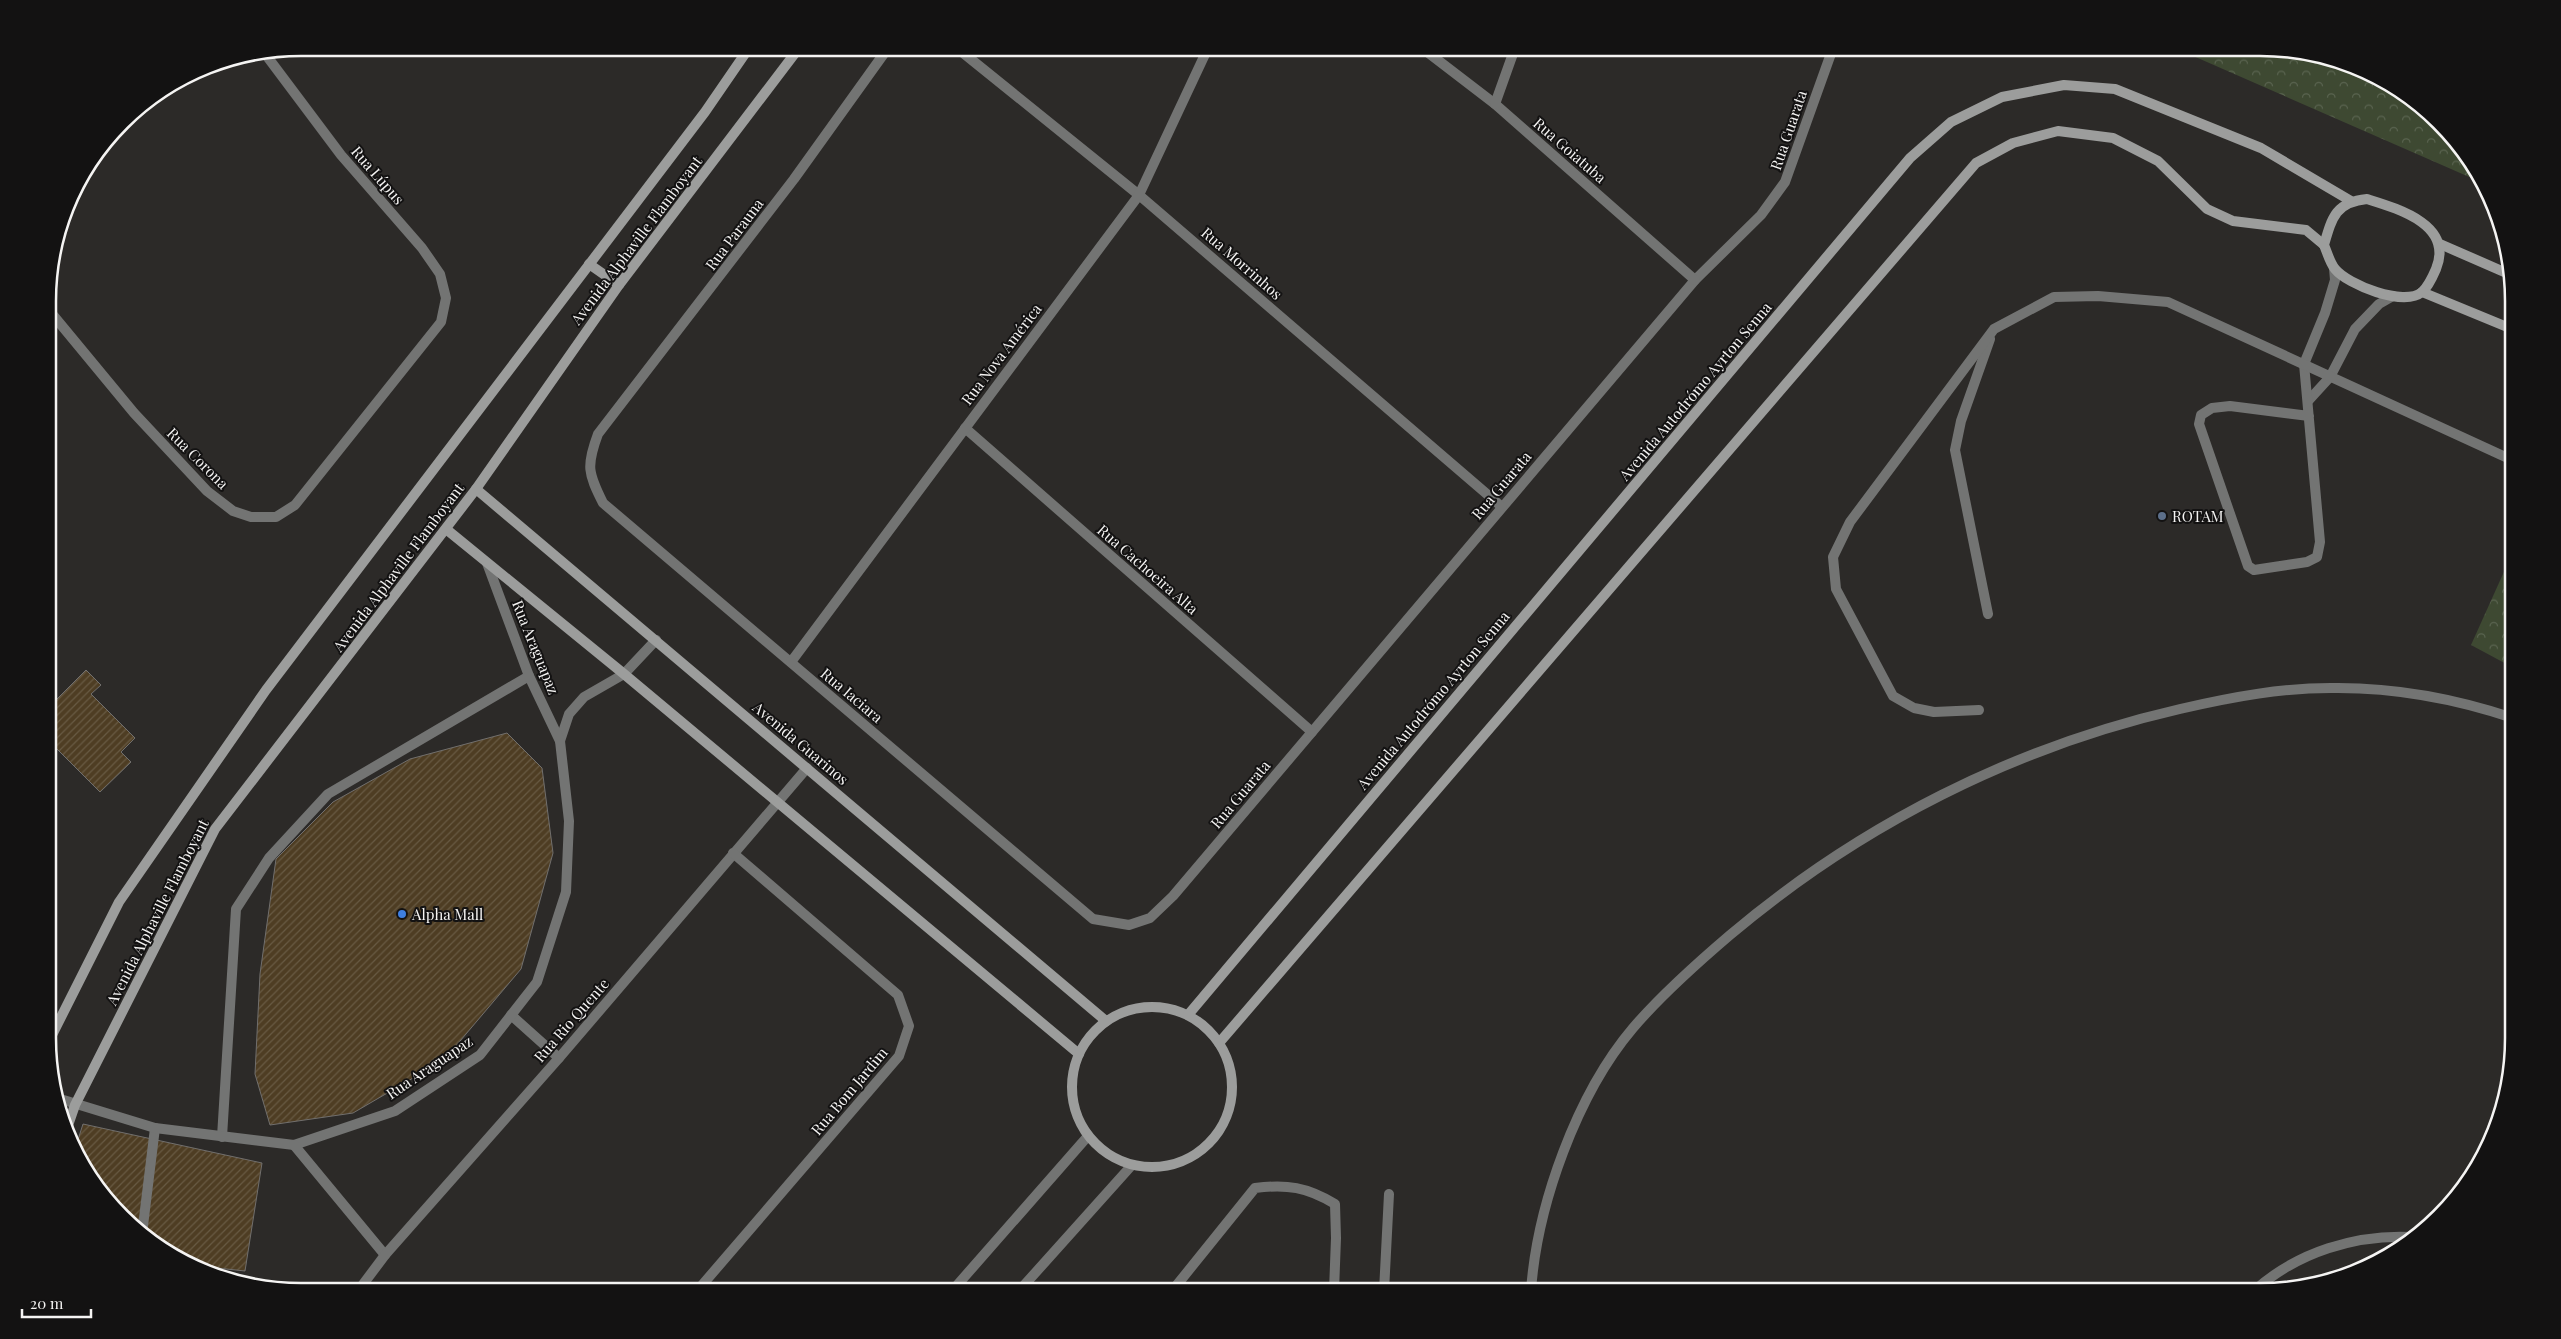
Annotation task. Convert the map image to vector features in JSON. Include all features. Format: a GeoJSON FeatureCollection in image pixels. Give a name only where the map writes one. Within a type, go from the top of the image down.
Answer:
{"type":"FeatureCollection","features":[{"type":"Feature","properties":{"kind":"street","name":"Avenida Alphaville Flamboyant"},"geometry":{"type":"LineString","coordinates":[[56,1027],[119,902],[266,690],[705,112],[744,56]]}},
{"type":"Feature","properties":{"kind":"street","name":"Avenida Alphaville Flamboyant"},"geometry":{"type":"LineString","coordinates":[[70,1119],[75,1105],[215,829],[476,489],[619,286],[793,56]]}},
{"type":"Feature","properties":{"kind":"street","name":"Rua Parauna"},"geometry":{"type":"LineString","coordinates":[[598,434],[789,186],[882,56]]}},
{"type":"Feature","properties":{"kind":"street","name":"Rua Morrinhos"},"geometry":{"type":"LineString","coordinates":[[967,56],[1139,195],[1502,507]]}},
{"type":"Feature","properties":{"kind":"street","name":"Rua Nova América"},"geometry":{"type":"LineString","coordinates":[[791,662],[1139,195],[1204,56]]}},
{"type":"Feature","properties":{"kind":"street","name":"Rua Goiatuba"},"geometry":{"type":"LineString","coordinates":[[1432,56],[1495,104],[1695,280]]}},
{"type":"Feature","properties":{"kind":"street"},"geometry":{"type":"LineString","coordinates":[[1495,104],[1512,56]]}},
{"type":"Feature","properties":{"kind":"street","name":"Rua Guarata"},"geometry":{"type":"LineString","coordinates":[[1150,918],[1173,896],[1695,280],[1761,215],[1785,182],[1829,56]]}},
{"type":"Feature","properties":{"kind":"street","name":"Rua Lúpus"},"geometry":{"type":"LineString","coordinates":[[269,58],[341,154],[422,248],[440,274],[446,298],[441,322]]}},
{"type":"Feature","properties":{"kind":"street","name":"Avenida Autodrómo Ayrton Senna"},"geometry":{"type":"LineString","coordinates":[[1188,1015],[1904,166],[1951,122],[2002,97],[2064,85],[2115,89],[2261,148],[2351,201],[2367,199],[2391,206],[2436,234],[2440,244],[2503,272]]}},
{"type":"Feature","properties":{"kind":"street"},"geometry":{"type":"LineString","coordinates":[[1219,1043],[1976,163],[2013,143],[2058,131],[2113,138],[2158,161],[2207,208],[2233,221],[2306,230],[2324,244],[2334,268],[2335,280],[2325,313],[2304,364],[2309,400],[2320,542],[2317,557],[2308,562],[2254,570],[2248,566],[2199,424],[2201,415],[2212,408],[2230,406],[2309,416]]}},
{"type":"Feature","properties":{"kind":"street"},"geometry":{"type":"LineString","coordinates":[[2324,244],[2333,218],[2340,207],[2351,201]]}},
{"type":"Feature","properties":{"kind":"street"},"geometry":{"type":"LineString","coordinates":[[2334,268],[2362,287],[2393,296],[2409,297],[2422,292],[2439,261],[2440,244]]}},
{"type":"Feature","properties":{"kind":"street"},"geometry":{"type":"LineString","coordinates":[[589,264],[619,286]]}},
{"type":"Feature","properties":{"kind":"street"},"geometry":{"type":"LineString","coordinates":[[2422,292],[2505,326]]}},
{"type":"Feature","properties":{"kind":"street"},"geometry":{"type":"LineString","coordinates":[[1979,710],[1934,712],[1914,708],[1894,696],[1836,590],[1833,557],[1850,522],[1994,329],[2054,297],[2098,296],[2168,302],[2505,457]]}},
{"type":"Feature","properties":{"kind":"street"},"geometry":{"type":"LineString","coordinates":[[2309,400],[2330,377],[2355,329],[2379,304],[2393,296]]}},
{"type":"Feature","properties":{"kind":"street","name":"Rua Corona"},"geometry":{"type":"LineString","coordinates":[[56,319],[134,413],[206,491],[233,511],[251,517],[276,517],[296,505],[441,322]]}},
{"type":"Feature","properties":{"kind":"street"},"geometry":{"type":"LineString","coordinates":[[1988,614],[1955,450],[1961,421],[1994,329]]}},
{"type":"Feature","properties":{"kind":"street","name":"Rua Cachoeira Alta"},"geometry":{"type":"LineString","coordinates":[[965,428],[1312,732]]}},
{"type":"Feature","properties":{"kind":"street","name":"Rua Iaciara"},"geometry":{"type":"LineString","coordinates":[[598,434],[590,456],[590,478],[603,503],[1093,919],[1129,924],[1150,918]]}},
{"type":"Feature","properties":{"kind":"street","name":"Avenida Guarinos"},"geometry":{"type":"LineString","coordinates":[[476,489],[1106,1021]]}},
{"type":"Feature","properties":{"kind":"street"},"geometry":{"type":"LineString","coordinates":[[446,529],[778,801],[1079,1054]]}},
{"type":"Feature","properties":{"kind":"street","name":"Rua Araguapaz"},"geometry":{"type":"LineString","coordinates":[[65,1101],[154,1128],[294,1145],[395,1111],[480,1055],[537,982],[566,892],[569,821],[560,742],[529,676],[487,563]]}},
{"type":"Feature","properties":{"kind":"street","name":"Rua Araguapaz"},"geometry":{"type":"LineString","coordinates":[[560,742],[569,714],[574,708],[584,698],[624,674],[656,640]]}},
{"type":"Feature","properties":{"kind":"street"},"geometry":{"type":"LineString","coordinates":[[222,1137],[236,909],[269,858],[328,794],[529,676]]}},
{"type":"Feature","properties":{"kind":"street"},"geometry":{"type":"LineString","coordinates":[[1532,1283],[1537,1244],[1558,1168],[1572,1131],[1590,1096],[1632,1029],[1708,954],[1748,919],[1798,881],[1884,825],[1987,772],[2096,732],[2161,713],[2265,692],[2338,688],[2410,692],[2480,707],[2505,715]]}},
{"type":"Feature","properties":{"kind":"street","name":"Rua Rio Quente"},"geometry":{"type":"LineString","coordinates":[[365,1283],[386,1254],[559,1058],[807,768]]}},
{"type":"Feature","properties":{"kind":"street","name":"Rua Bom Jardim"},"geometry":{"type":"LineString","coordinates":[[704,1283],[900,1056],[909,1026],[898,995],[733,853]]}},
{"type":"Feature","properties":{"kind":"street"},"geometry":{"type":"LineString","coordinates":[[1146,1007],[1167,1008],[1188,1015],[1205,1027],[1219,1043],[1230,1068],[1232,1095],[1225,1122],[1209,1144],[1186,1160],[1159,1167],[1132,1165],[1108,1154],[1088,1136],[1078,1117],[1072,1096],[1072,1075],[1079,1054],[1091,1036],[1106,1021],[1125,1011],[1146,1007]]}},
{"type":"Feature","properties":{"kind":"street"},"geometry":{"type":"LineString","coordinates":[[511,1015],[559,1058]]}},
{"type":"Feature","properties":{"kind":"street"},"geometry":{"type":"LineString","coordinates":[[143,1225],[154,1128]]}},
{"type":"Feature","properties":{"kind":"street"},"geometry":{"type":"LineString","coordinates":[[959,1283],[1088,1136]]}},
{"type":"Feature","properties":{"kind":"street"},"geometry":{"type":"LineString","coordinates":[[294,1145],[386,1254]]}},
{"type":"Feature","properties":{"kind":"street"},"geometry":{"type":"LineString","coordinates":[[1026,1283],[1132,1165]]}},
{"type":"Feature","properties":{"kind":"street"},"geometry":{"type":"LineString","coordinates":[[1178,1283],[1255,1188],[1281,1184],[1316,1192],[1335,1204],[1334,1283]]}},
{"type":"Feature","properties":{"kind":"street"},"geometry":{"type":"LineString","coordinates":[[1384,1283],[1389,1194]]}},
{"type":"Feature","properties":{"kind":"street"},"geometry":{"type":"LineString","coordinates":[[2265,1283],[2281,1270],[2330,1247],[2384,1236],[2402,1237]]}},
{"type":"Feature","properties":{"kind":"green space"},"geometry":{"type":"Polygon","coordinates":[[[2193,56],[2291,58],[2338,69],[2353,75],[2382,89],[2421,117],[2454,152],[2471,178],[2193,56]]]}},
{"type":"Feature","properties":{"kind":"green space"},"geometry":{"type":"Polygon","coordinates":[[[2505,570],[2505,663],[2471,645],[2505,570]]]}},
{"type":"Feature","properties":{"kind":"building"},"geometry":{"type":"Polygon","coordinates":[[[86,670],[101,685],[91,694],[135,738],[121,752],[131,762],[100,792],[56,748],[56,700],[86,670]]]}},
{"type":"Feature","properties":{"kind":"building","name":"Alpha Mall"},"geometry":{"type":"Polygon","coordinates":[[[507,733],[542,768],[553,853],[521,969],[444,1060],[353,1113],[270,1125],[255,1074],[260,974],[276,859],[333,802],[410,759],[507,733]]]}},
{"type":"Feature","properties":{"kind":"building"},"geometry":{"type":"Polygon","coordinates":[[[83,1124],[262,1163],[245,1271],[218,1268],[208,1264],[179,1250],[152,1232],[128,1211],[107,1187],[89,1160],[78,1138],[83,1124]]]}},
{"type":"Feature","properties":{"kind":"place","name":"ROTAM"},"geometry":{"type":"Point","coordinates":[2162,516]}},
{"type":"Feature","properties":{"kind":"place","name":"Alpha Mall"},"geometry":{"type":"Point","coordinates":[402,914]}}]}
